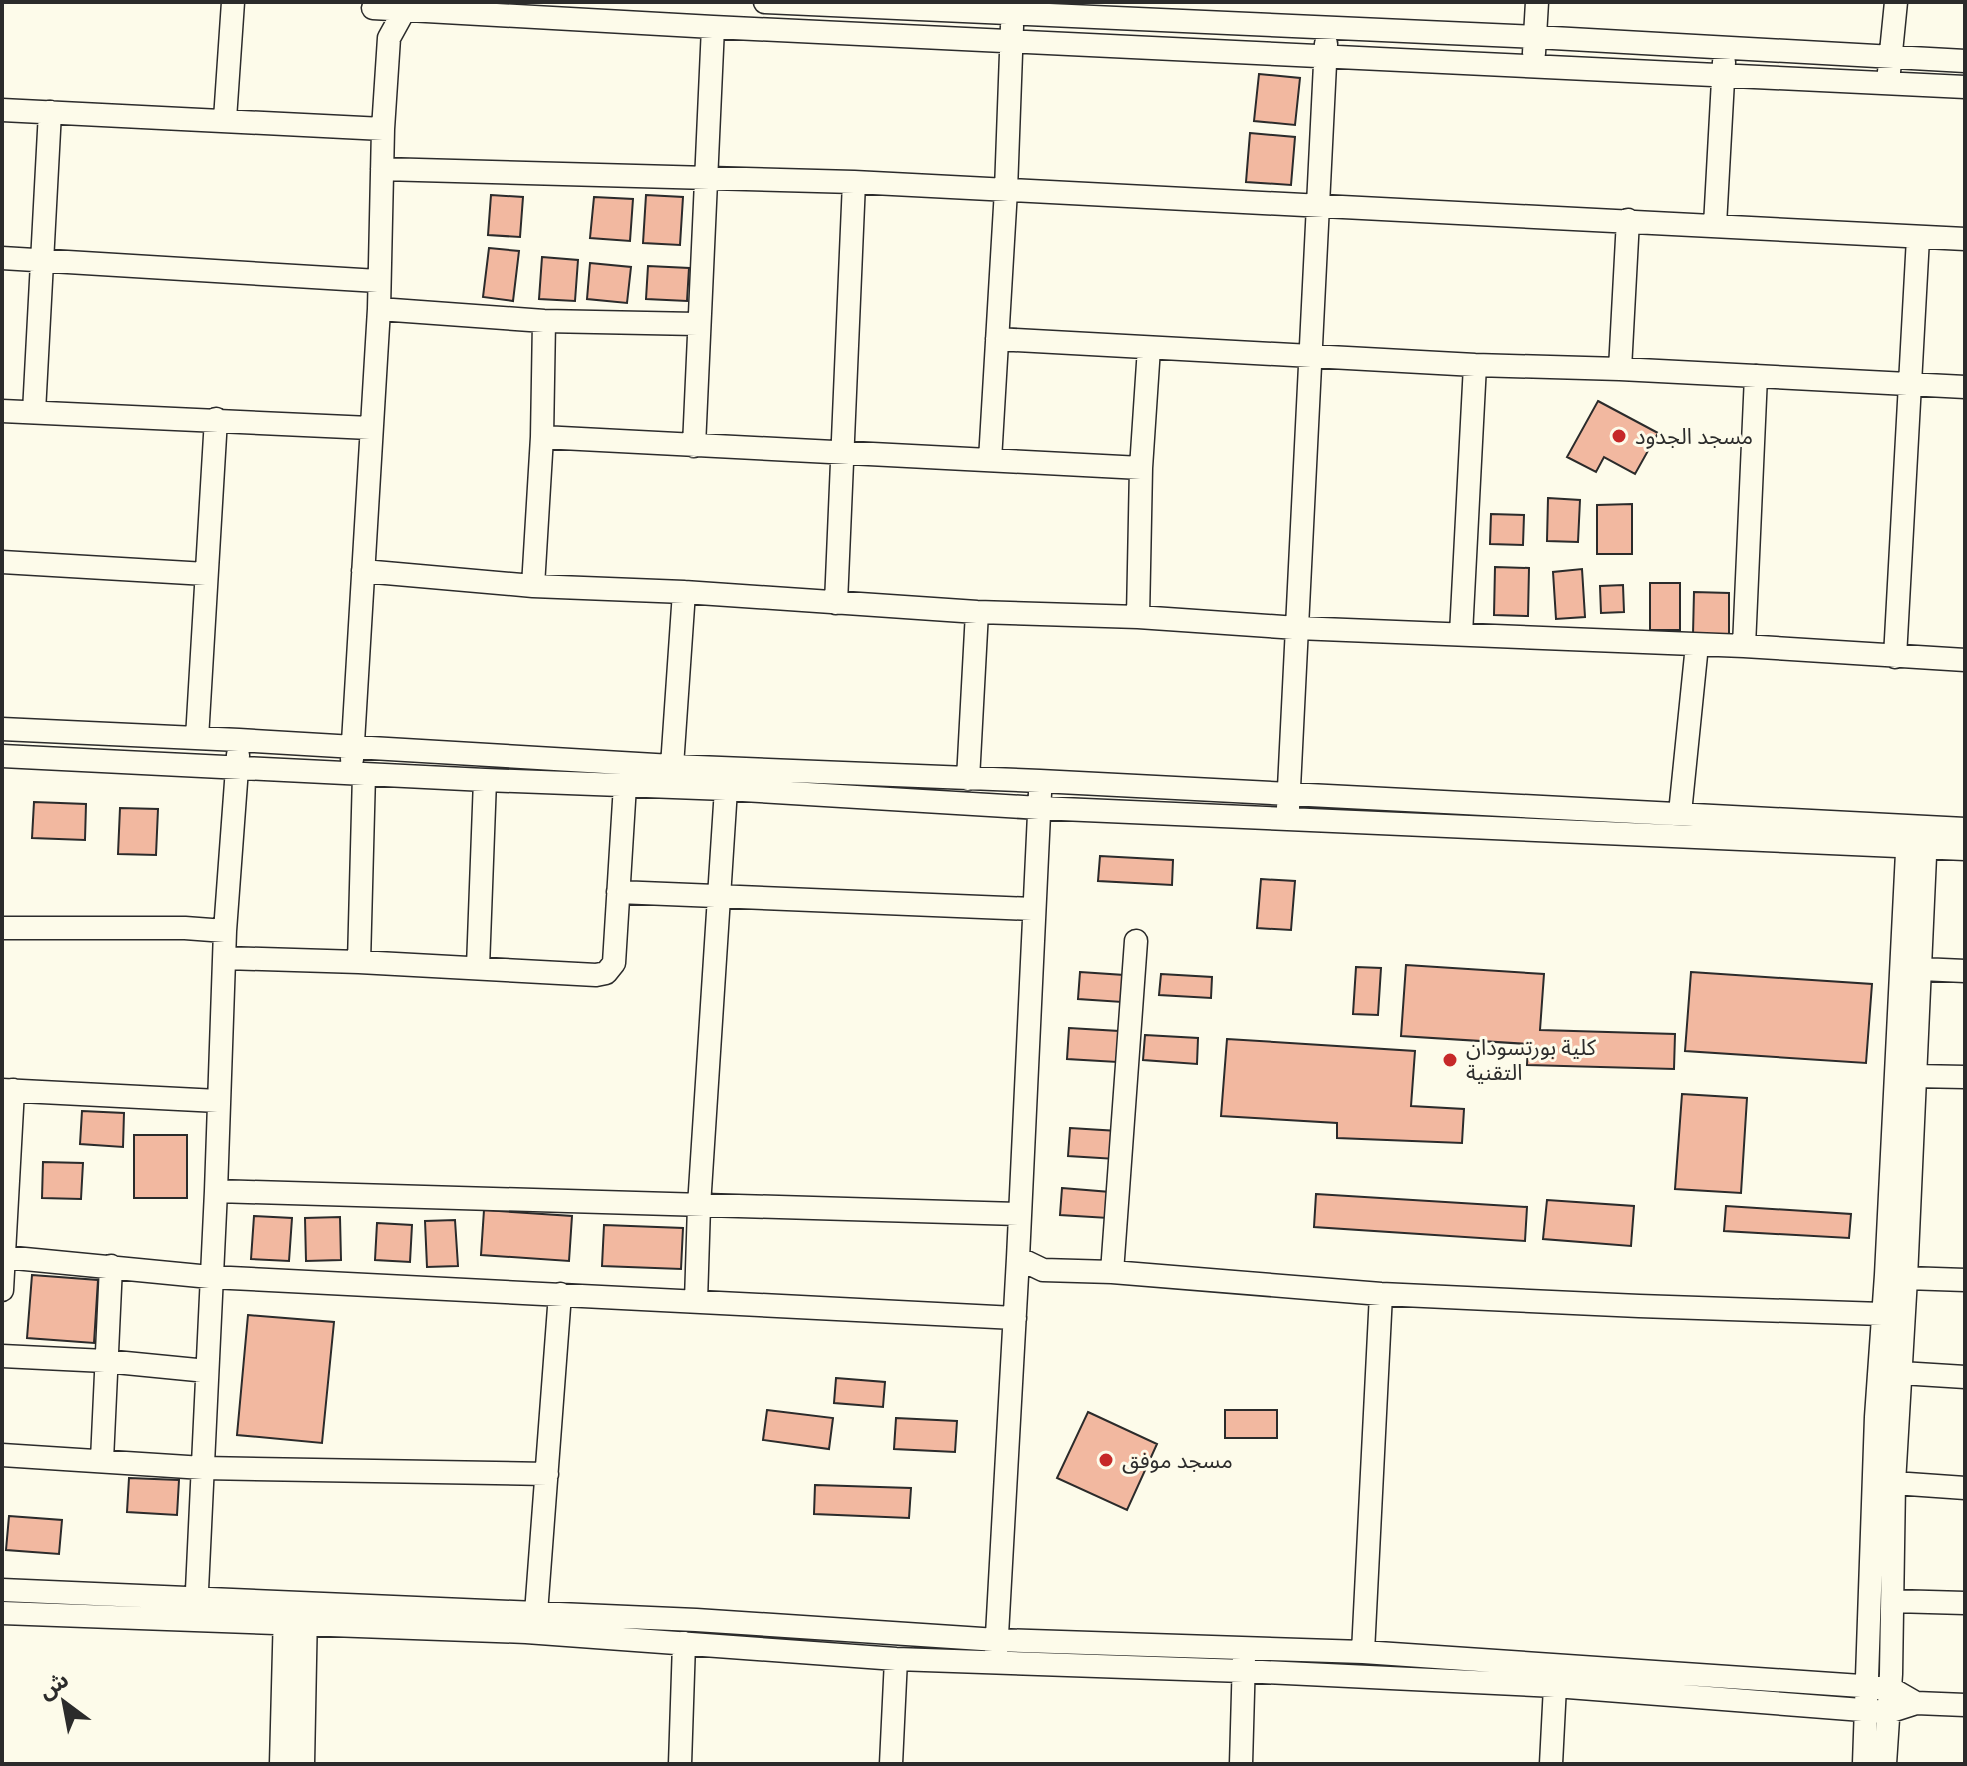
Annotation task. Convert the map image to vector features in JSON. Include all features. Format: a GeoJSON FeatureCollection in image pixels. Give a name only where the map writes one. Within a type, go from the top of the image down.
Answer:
{"type":"FeatureCollection","features":[{"type":"Feature","properties":{"kind":"street"},"geometry":{"type":"LineString","coordinates":[[225,119],[233,2]]}},
{"type":"Feature","properties":{"kind":"street"},"geometry":{"type":"LineString","coordinates":[[765,2],[908,5],[1012,14],[1201,12],[1327,29],[1535,37],[1965,61]]}},
{"type":"Feature","properties":{"kind":"street"},"geometry":{"type":"LineString","coordinates":[[1533,65],[1537,2]]}},
{"type":"Feature","properties":{"kind":"street"},"geometry":{"type":"LineString","coordinates":[[1887,83],[1896,2]]}},
{"type":"Feature","properties":{"kind":"street"},"geometry":{"type":"LineString","coordinates":[[389,38],[373,5],[612,12],[713,27],[1965,87]]}},
{"type":"Feature","properties":{"kind":"street"},"geometry":{"type":"LineString","coordinates":[[908,5],[908,35]]}},
{"type":"Feature","properties":{"kind":"street"},"geometry":{"type":"LineString","coordinates":[[359,962],[357,773],[353,746],[379,309],[383,129],[389,38],[405,6]]}},
{"type":"Feature","properties":{"kind":"street"},"geometry":{"type":"LineString","coordinates":[[1198,50],[1201,12]]}},
{"type":"Feature","properties":{"kind":"street"},"geometry":{"type":"LineString","coordinates":[[990,460],[1006,190],[1012,14]]}},
{"type":"Feature","properties":{"kind":"street"},"geometry":{"type":"LineString","coordinates":[[694,446],[697,324],[713,27]]}},
{"type":"Feature","properties":{"kind":"street"},"geometry":{"type":"LineString","coordinates":[[1288,818],[1327,29]]}},
{"type":"Feature","properties":{"kind":"street"},"geometry":{"type":"LineString","coordinates":[[1715,225],[1725,47]]}},
{"type":"Feature","properties":{"kind":"street"},"geometry":{"type":"LineString","coordinates":[[2,110],[383,129]]}},
{"type":"Feature","properties":{"kind":"street"},"geometry":{"type":"LineString","coordinates":[[34,412],[50,112]]}},
{"type":"Feature","properties":{"kind":"street"},"geometry":{"type":"LineString","coordinates":[[382,169],[854,182],[1965,239]]}},
{"type":"Feature","properties":{"kind":"street"},"geometry":{"type":"LineString","coordinates":[[836,603],[854,182]]}},
{"type":"Feature","properties":{"kind":"street"},"geometry":{"type":"LineString","coordinates":[[1620,369],[1628,220]]}},
{"type":"Feature","properties":{"kind":"street"},"geometry":{"type":"LineString","coordinates":[[1895,657],[1918,238]]}},
{"type":"Feature","properties":{"kind":"street"},"geometry":{"type":"LineString","coordinates":[[2,258],[378,281]]}},
{"type":"Feature","properties":{"kind":"street"},"geometry":{"type":"LineString","coordinates":[[379,309],[544,321],[697,324]]}},
{"type":"Feature","properties":{"kind":"street"},"geometry":{"type":"LineString","coordinates":[[533,586],[542,437],[544,321]]}},
{"type":"Feature","properties":{"kind":"street"},"geometry":{"type":"LineString","coordinates":[[997,339],[1311,357],[1965,387]]}},
{"type":"Feature","properties":{"kind":"street"},"geometry":{"type":"LineString","coordinates":[[1138,617],[1141,468],[1149,348]]}},
{"type":"Feature","properties":{"kind":"street"},"geometry":{"type":"LineString","coordinates":[[1461,634],[1475,365]]}},
{"type":"Feature","properties":{"kind":"street"},"geometry":{"type":"LineString","coordinates":[[1744,646],[1756,376]]}},
{"type":"Feature","properties":{"kind":"street"},"geometry":{"type":"LineString","coordinates":[[2,411],[370,428]]}},
{"type":"Feature","properties":{"kind":"street"},"geometry":{"type":"LineString","coordinates":[[197,738],[216,419]]}},
{"type":"Feature","properties":{"kind":"street"},"geometry":{"type":"LineString","coordinates":[[542,437],[1141,468]]}},
{"type":"Feature","properties":{"kind":"street"},"geometry":{"type":"LineString","coordinates":[[2,562],[206,574]]}},
{"type":"Feature","properties":{"kind":"street"},"geometry":{"type":"LineString","coordinates":[[363,571],[533,586],[684,592],[977,612],[1744,646],[1965,660]]}},
{"type":"Feature","properties":{"kind":"street"},"geometry":{"type":"LineString","coordinates":[[672,766],[684,592]]}},
{"type":"Feature","properties":{"kind":"street"},"geometry":{"type":"LineString","coordinates":[[968,779],[977,612]]}},
{"type":"Feature","properties":{"kind":"street"},"geometry":{"type":"LineString","coordinates":[[1680,813],[1697,645]]}},
{"type":"Feature","properties":{"kind":"street"},"geometry":{"type":"LineString","coordinates":[[2,729],[672,766],[1680,813],[1917,837],[1965,849]]}},
{"type":"Feature","properties":{"kind":"street"},"geometry":{"type":"LineString","coordinates":[[196,1620],[225,931],[239,740]]}},
{"type":"Feature","properties":{"kind":"street"},"geometry":{"type":"LineString","coordinates":[[2,756],[1288,818],[1917,837],[1965,829]]}},
{"type":"Feature","properties":{"kind":"street"},"geometry":{"type":"LineString","coordinates":[[478,967],[485,780]]}},
{"type":"Feature","properties":{"kind":"street"},"geometry":{"type":"LineString","coordinates":[[996,1651],[1040,781]]}},
{"type":"Feature","properties":{"kind":"street"},"geometry":{"type":"LineString","coordinates":[[225,958],[606,973],[614,963],[625,785]]}},
{"type":"Feature","properties":{"kind":"street"},"geometry":{"type":"LineString","coordinates":[[696,1301],[717,897],[726,789]]}},
{"type":"Feature","properties":{"kind":"street"},"geometry":{"type":"LineString","coordinates":[[1879,1688],[1893,1601],[1894,1483],[1921,969],[1917,837]]}},
{"type":"Feature","properties":{"kind":"street"},"geometry":{"type":"LineString","coordinates":[[1885,1764],[1878,1711],[1874,1447],[1917,837]]}},
{"type":"Feature","properties":{"kind":"street"},"geometry":{"type":"LineString","coordinates":[[618,892],[1032,909]]}},
{"type":"Feature","properties":{"kind":"street"},"geometry":{"type":"LineString","coordinates":[[2,928],[185,928],[225,931]]}},
{"type":"Feature","properties":{"kind":"street"},"geometry":{"type":"LineString","coordinates":[[1112,1272],[1136,941]]}},
{"type":"Feature","properties":{"kind":"street"},"geometry":{"type":"LineString","coordinates":[[1921,969],[1965,971]]}},
{"type":"Feature","properties":{"kind":"street"},"geometry":{"type":"LineString","coordinates":[[1914,1076],[1965,1077]]}},
{"type":"Feature","properties":{"kind":"street"},"geometry":{"type":"LineString","coordinates":[[2,1290],[7,1090],[218,1101]]}},
{"type":"Feature","properties":{"kind":"street"},"geometry":{"type":"LineString","coordinates":[[216,1191],[1020,1214]]}},
{"type":"Feature","properties":{"kind":"street"},"geometry":{"type":"LineString","coordinates":[[4,1257],[210,1277],[1015,1318]]}},
{"type":"Feature","properties":{"kind":"street"},"geometry":{"type":"LineString","coordinates":[[1018,1258],[1043,1270],[1112,1272],[1381,1294],[1882,1314]]}},
{"type":"Feature","properties":{"kind":"street"},"geometry":{"type":"LineString","coordinates":[[102,1460],[111,1266]]}},
{"type":"Feature","properties":{"kind":"street"},"geometry":{"type":"LineString","coordinates":[[1906,1278],[1965,1280]]}},
{"type":"Feature","properties":{"kind":"street"},"geometry":{"type":"LineString","coordinates":[[536,1613],[560,1294]]}},
{"type":"Feature","properties":{"kind":"street"},"geometry":{"type":"LineString","coordinates":[[1363,1652],[1381,1294]]}},
{"type":"Feature","properties":{"kind":"street"},"geometry":{"type":"LineString","coordinates":[[2,1356],[105,1361],[207,1371]]}},
{"type":"Feature","properties":{"kind":"street"},"geometry":{"type":"LineString","coordinates":[[1901,1373],[1965,1377]]}},
{"type":"Feature","properties":{"kind":"street"},"geometry":{"type":"LineString","coordinates":[[2,1455],[203,1468],[547,1474]]}},
{"type":"Feature","properties":{"kind":"street"},"geometry":{"type":"LineString","coordinates":[[1894,1483],[1965,1488]]}},
{"type":"Feature","properties":{"kind":"street"},"geometry":{"type":"LineString","coordinates":[[2,1590],[197,1597],[295,1613],[896,1659],[996,1651],[1245,1647],[1363,1652],[1879,1688],[1916,1703]]}},
{"type":"Feature","properties":{"kind":"street"},"geometry":{"type":"LineString","coordinates":[[1893,1601],[1965,1603]]}},
{"type":"Feature","properties":{"kind":"street"},"geometry":{"type":"LineString","coordinates":[[2,1613],[196,1620],[295,1613],[536,1613],[696,1620],[996,1651],[1243,1671],[1555,1686],[1878,1711],[1916,1703],[1965,1705]]}},
{"type":"Feature","properties":{"kind":"street"},"geometry":{"type":"LineString","coordinates":[[281,1764],[295,1613]]}},
{"type":"Feature","properties":{"kind":"street"},"geometry":{"type":"LineString","coordinates":[[295,1613],[303,1764]]}},
{"type":"Feature","properties":{"kind":"street"},"geometry":{"type":"LineString","coordinates":[[680,1764],[684,1643]]}},
{"type":"Feature","properties":{"kind":"street"},"geometry":{"type":"LineString","coordinates":[[1241,1764],[1245,1647]]}},
{"type":"Feature","properties":{"kind":"street"},"geometry":{"type":"LineString","coordinates":[[891,1764],[896,1659]]}},
{"type":"Feature","properties":{"kind":"street"},"geometry":{"type":"LineString","coordinates":[[1551,1764],[1555,1686]]}},
{"type":"Feature","properties":{"kind":"street"},"geometry":{"type":"LineString","coordinates":[[1864,1764],[1878,1711]]}},
{"type":"Feature","properties":{"kind":"building"},"geometry":{"type":"Polygon","coordinates":[[[1259,74],[1300,78],[1295,125],[1254,121],[1259,74]]]}},
{"type":"Feature","properties":{"kind":"building"},"geometry":{"type":"Polygon","coordinates":[[[1250,133],[1295,137],[1291,185],[1246,182],[1250,133]]]}},
{"type":"Feature","properties":{"kind":"building"},"geometry":{"type":"Polygon","coordinates":[[[491,195],[523,197],[520,237],[488,235],[491,195]]]}},
{"type":"Feature","properties":{"kind":"building"},"geometry":{"type":"Polygon","coordinates":[[[646,195],[683,197],[680,245],[643,243],[646,195]]]}},
{"type":"Feature","properties":{"kind":"building"},"geometry":{"type":"Polygon","coordinates":[[[594,197],[633,199],[630,241],[590,238],[594,197]]]}},
{"type":"Feature","properties":{"kind":"building"},"geometry":{"type":"Polygon","coordinates":[[[489,248],[519,251],[513,301],[483,297],[489,248]]]}},
{"type":"Feature","properties":{"kind":"building"},"geometry":{"type":"Polygon","coordinates":[[[542,257],[578,260],[575,301],[539,299],[542,257]]]}},
{"type":"Feature","properties":{"kind":"building"},"geometry":{"type":"Polygon","coordinates":[[[590,263],[631,267],[627,303],[587,299],[590,263]]]}},
{"type":"Feature","properties":{"kind":"building"},"geometry":{"type":"Polygon","coordinates":[[[648,266],[689,268],[687,301],[646,299],[648,266]]]}},
{"type":"Feature","properties":{"kind":"building"},"geometry":{"type":"Polygon","coordinates":[[[1598,401],[1658,433],[1635,474],[1604,457],[1596,472],[1567,457],[1598,401]]]}},
{"type":"Feature","properties":{"kind":"building"},"geometry":{"type":"Polygon","coordinates":[[[1548,498],[1580,500],[1578,542],[1547,541],[1548,498]]]}},
{"type":"Feature","properties":{"kind":"building"},"geometry":{"type":"Polygon","coordinates":[[[1632,504],[1632,554],[1597,554],[1597,505],[1632,504]]]}},
{"type":"Feature","properties":{"kind":"building"},"geometry":{"type":"Polygon","coordinates":[[[1491,514],[1524,515],[1523,545],[1490,544],[1491,514]]]}},
{"type":"Feature","properties":{"kind":"building"},"geometry":{"type":"Polygon","coordinates":[[[1495,567],[1529,568],[1528,616],[1494,615],[1495,567]]]}},
{"type":"Feature","properties":{"kind":"building"},"geometry":{"type":"Polygon","coordinates":[[[1582,569],[1585,617],[1556,619],[1553,572],[1582,569]]]}},
{"type":"Feature","properties":{"kind":"building"},"geometry":{"type":"Polygon","coordinates":[[[1650,583],[1680,583],[1680,630],[1650,630],[1650,583]]]}},
{"type":"Feature","properties":{"kind":"building"},"geometry":{"type":"Polygon","coordinates":[[[1623,585],[1624,612],[1601,613],[1600,586],[1623,585]]]}},
{"type":"Feature","properties":{"kind":"building"},"geometry":{"type":"Polygon","coordinates":[[[1694,592],[1729,593],[1729,635],[1693,634],[1694,592]]]}},
{"type":"Feature","properties":{"kind":"building"},"geometry":{"type":"Polygon","coordinates":[[[34,802],[86,804],[85,840],[32,838],[34,802]]]}},
{"type":"Feature","properties":{"kind":"building"},"geometry":{"type":"Polygon","coordinates":[[[120,808],[158,809],[156,855],[118,854],[120,808]]]}},
{"type":"Feature","properties":{"kind":"building"},"geometry":{"type":"Polygon","coordinates":[[[1100,856],[1173,860],[1172,885],[1098,881],[1100,856]]]}},
{"type":"Feature","properties":{"kind":"building"},"geometry":{"type":"Polygon","coordinates":[[[1261,879],[1295,881],[1291,930],[1257,928],[1261,879]]]}},
{"type":"Feature","properties":{"kind":"building"},"geometry":{"type":"Polygon","coordinates":[[[1406,965],[1544,974],[1540,1030],[1675,1034],[1674,1069],[1527,1065],[1528,1044],[1401,1036],[1406,965]]]}},
{"type":"Feature","properties":{"kind":"building"},"geometry":{"type":"Polygon","coordinates":[[[1356,967],[1381,968],[1378,1015],[1353,1014],[1356,967]]]}},
{"type":"Feature","properties":{"kind":"building"},"geometry":{"type":"Polygon","coordinates":[[[1080,972],[1124,975],[1122,1002],[1078,999],[1080,972]]]}},
{"type":"Feature","properties":{"kind":"building"},"geometry":{"type":"Polygon","coordinates":[[[1691,972],[1872,984],[1866,1063],[1685,1051],[1691,972]]]}},
{"type":"Feature","properties":{"kind":"building"},"geometry":{"type":"Polygon","coordinates":[[[1161,974],[1212,977],[1211,998],[1159,995],[1161,974]]]}},
{"type":"Feature","properties":{"kind":"building"},"geometry":{"type":"Polygon","coordinates":[[[1069,1028],[1119,1031],[1117,1062],[1067,1059],[1069,1028]]]}},
{"type":"Feature","properties":{"kind":"building"},"geometry":{"type":"Polygon","coordinates":[[[1145,1035],[1198,1038],[1197,1064],[1143,1060],[1145,1035]]]}},
{"type":"Feature","properties":{"kind":"building"},"geometry":{"type":"Polygon","coordinates":[[[1227,1039],[1415,1051],[1411,1106],[1464,1109],[1462,1143],[1337,1138],[1337,1123],[1221,1116],[1227,1039]]]}},
{"type":"Feature","properties":{"kind":"building"},"geometry":{"type":"Polygon","coordinates":[[[1682,1094],[1747,1098],[1741,1193],[1675,1189],[1682,1094]]]}},
{"type":"Feature","properties":{"kind":"building"},"geometry":{"type":"Polygon","coordinates":[[[82,1111],[124,1113],[123,1147],[80,1144],[82,1111]]]}},
{"type":"Feature","properties":{"kind":"building"},"geometry":{"type":"Polygon","coordinates":[[[1070,1128],[1118,1131],[1116,1159],[1068,1156],[1070,1128]]]}},
{"type":"Feature","properties":{"kind":"building"},"geometry":{"type":"Polygon","coordinates":[[[134,1135],[187,1135],[187,1198],[134,1198],[134,1135]]]}},
{"type":"Feature","properties":{"kind":"building"},"geometry":{"type":"Polygon","coordinates":[[[43,1162],[83,1163],[81,1199],[42,1198],[43,1162]]]}},
{"type":"Feature","properties":{"kind":"building"},"geometry":{"type":"Polygon","coordinates":[[[1062,1188],[1110,1192],[1108,1218],[1060,1215],[1062,1188]]]}},
{"type":"Feature","properties":{"kind":"building"},"geometry":{"type":"Polygon","coordinates":[[[1316,1194],[1527,1207],[1525,1241],[1314,1227],[1316,1194]]]}},
{"type":"Feature","properties":{"kind":"building"},"geometry":{"type":"Polygon","coordinates":[[[1547,1200],[1634,1206],[1631,1246],[1543,1239],[1547,1200]]]}},
{"type":"Feature","properties":{"kind":"building"},"geometry":{"type":"Polygon","coordinates":[[[1726,1206],[1851,1214],[1849,1238],[1724,1231],[1726,1206]]]}},
{"type":"Feature","properties":{"kind":"building"},"geometry":{"type":"Polygon","coordinates":[[[484,1210],[572,1216],[569,1261],[481,1255],[484,1210]]]}},
{"type":"Feature","properties":{"kind":"building"},"geometry":{"type":"Polygon","coordinates":[[[254,1216],[292,1218],[289,1261],[251,1259],[254,1216]]]}},
{"type":"Feature","properties":{"kind":"building"},"geometry":{"type":"Polygon","coordinates":[[[340,1217],[341,1260],[306,1261],[305,1218],[340,1217]]]}},
{"type":"Feature","properties":{"kind":"building"},"geometry":{"type":"Polygon","coordinates":[[[455,1220],[458,1266],[427,1267],[425,1221],[455,1220]]]}},
{"type":"Feature","properties":{"kind":"building"},"geometry":{"type":"Polygon","coordinates":[[[377,1223],[412,1225],[410,1262],[375,1260],[377,1223]]]}},
{"type":"Feature","properties":{"kind":"building"},"geometry":{"type":"Polygon","coordinates":[[[604,1225],[683,1228],[681,1269],[602,1266],[604,1225]]]}},
{"type":"Feature","properties":{"kind":"building"},"geometry":{"type":"Polygon","coordinates":[[[32,1275],[98,1280],[94,1343],[27,1338],[32,1275]]]}},
{"type":"Feature","properties":{"kind":"building"},"geometry":{"type":"Polygon","coordinates":[[[248,1315],[334,1322],[322,1443],[237,1435],[248,1315]]]}},
{"type":"Feature","properties":{"kind":"building"},"geometry":{"type":"Polygon","coordinates":[[[836,1378],[885,1382],[883,1407],[834,1403],[836,1378]]]}},
{"type":"Feature","properties":{"kind":"building"},"geometry":{"type":"Polygon","coordinates":[[[767,1410],[833,1418],[829,1449],[763,1440],[767,1410]]]}},
{"type":"Feature","properties":{"kind":"building"},"geometry":{"type":"Polygon","coordinates":[[[1225,1410],[1277,1410],[1277,1438],[1225,1438],[1225,1410]]]}},
{"type":"Feature","properties":{"kind":"building"},"geometry":{"type":"Polygon","coordinates":[[[1088,1412],[1157,1444],[1127,1510],[1057,1478],[1088,1412]]]}},
{"type":"Feature","properties":{"kind":"building"},"geometry":{"type":"Polygon","coordinates":[[[896,1418],[957,1421],[955,1452],[894,1449],[896,1418]]]}},
{"type":"Feature","properties":{"kind":"building"},"geometry":{"type":"Polygon","coordinates":[[[129,1478],[179,1480],[177,1515],[127,1512],[129,1478]]]}},
{"type":"Feature","properties":{"kind":"building"},"geometry":{"type":"Polygon","coordinates":[[[815,1485],[911,1488],[909,1518],[814,1514],[815,1485]]]}},
{"type":"Feature","properties":{"kind":"building"},"geometry":{"type":"Polygon","coordinates":[[[9,1516],[62,1520],[59,1554],[6,1550],[9,1516]]]}},
{"type":"Feature","properties":{"kind":"place","name":"مسجد الجدود"},"geometry":{"type":"Point","coordinates":[1619,436]}},
{"type":"Feature","properties":{"kind":"place","name":"كلية بورتسودان التقنية"},"geometry":{"type":"Point","coordinates":[1450,1060]}},
{"type":"Feature","properties":{"kind":"place","name":"مسجد موفق"},"geometry":{"type":"Point","coordinates":[1106,1460]}}]}
